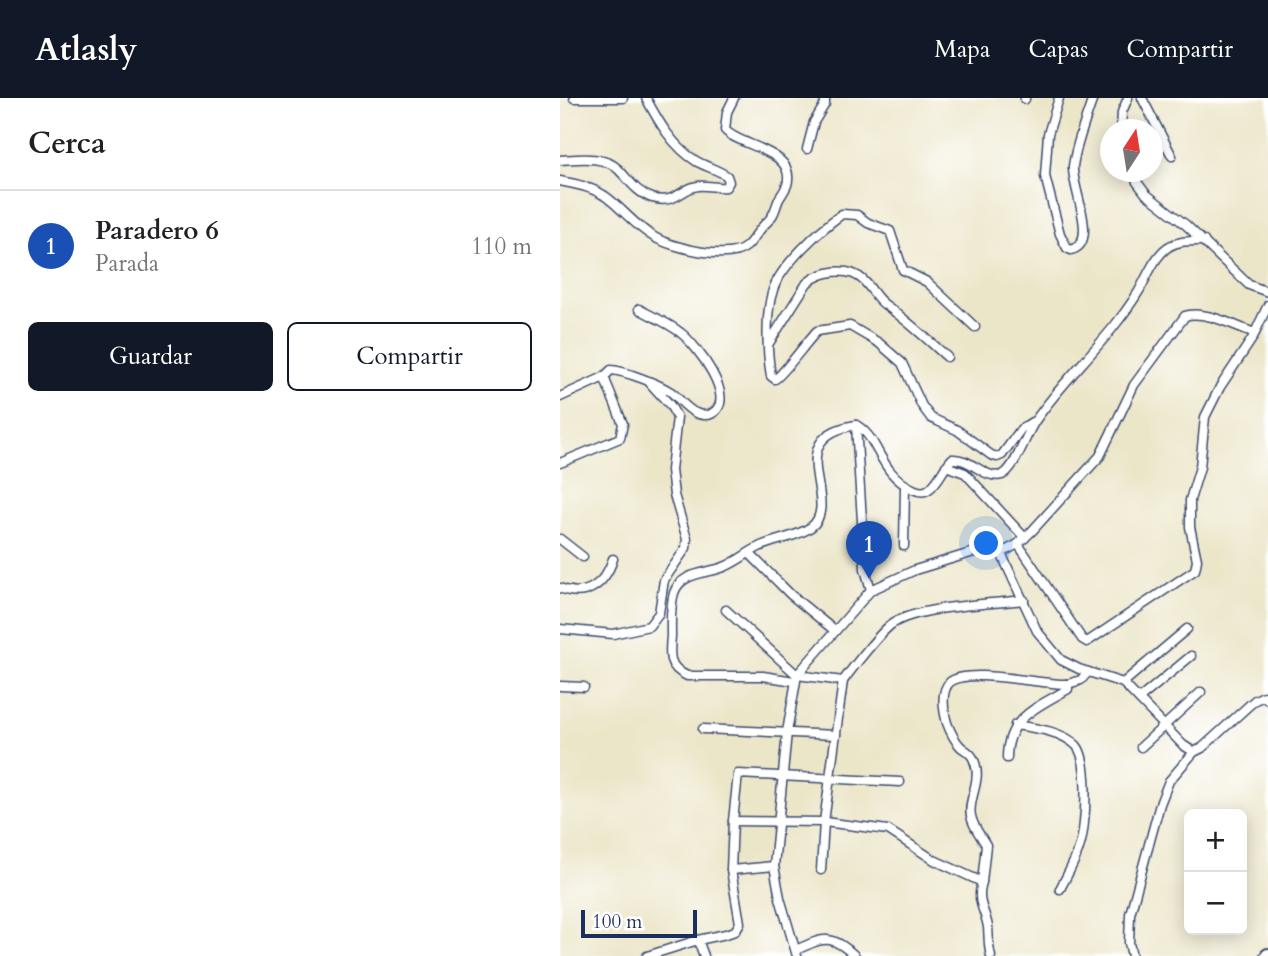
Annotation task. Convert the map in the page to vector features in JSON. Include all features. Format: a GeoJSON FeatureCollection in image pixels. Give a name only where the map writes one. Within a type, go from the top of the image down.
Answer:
{"type":"FeatureCollection","features":[{"type":"Feature","properties":{"kind":"street"},"geometry":{"type":"LineString","coordinates":[[574,98],[623,98]]}},
{"type":"Feature","properties":{"kind":"street"},"geometry":{"type":"LineString","coordinates":[[560,160],[596,159],[607,162],[619,170],[639,191],[657,199],[674,198],[698,186],[726,187],[729,180],[725,174],[695,161],[674,142],[646,98]]}},
{"type":"Feature","properties":{"kind":"street"},"geometry":{"type":"LineString","coordinates":[[560,181],[584,185],[606,197],[627,217],[655,237],[673,244],[706,253],[733,253],[746,247],[758,230],[773,217],[778,200],[787,187],[788,176],[784,165],[767,151],[733,137],[725,130],[727,112],[734,98]]}},
{"type":"Feature","properties":{"kind":"street"},"geometry":{"type":"LineString","coordinates":[[807,149],[814,122],[825,104],[825,98]]}},
{"type":"Feature","properties":{"kind":"street"},"geometry":{"type":"LineString","coordinates":[[1059,98],[1048,134],[1045,176],[1060,234],[1067,248],[1073,250],[1083,243],[1085,227],[1073,166],[1093,98]]}},
{"type":"Feature","properties":{"kind":"street"},"geometry":{"type":"LineString","coordinates":[[1122,119],[1128,98]]}},
{"type":"Feature","properties":{"kind":"street"},"geometry":{"type":"LineString","coordinates":[[1142,98],[1172,156]]}},
{"type":"Feature","properties":{"kind":"street"},"geometry":{"type":"LineString","coordinates":[[1137,182],[1146,194],[1204,241],[1248,285],[1268,292]]}},
{"type":"Feature","properties":{"kind":"street"},"geometry":{"type":"LineString","coordinates":[[975,327],[927,282],[903,270],[890,231],[868,223],[857,215],[842,214],[809,242],[776,282],[771,299],[767,345],[771,376],[779,378],[817,331],[850,326],[879,343],[902,363],[922,406],[931,418],[957,430],[997,457],[1002,455],[1021,429],[1035,421]]}},
{"type":"Feature","properties":{"kind":"street"},"geometry":{"type":"LineString","coordinates":[[843,681],[763,676],[687,676],[677,671],[671,662],[673,601],[678,586],[685,579],[725,567],[811,526],[817,520],[820,511],[816,470],[819,444],[832,432],[856,425],[865,431],[889,472],[919,492],[931,489],[952,459],[957,458],[993,476],[1003,475],[1011,468],[1035,421],[1130,306],[1166,248],[1183,241],[1204,241]]}},
{"type":"Feature","properties":{"kind":"street"},"geometry":{"type":"LineString","coordinates":[[767,345],[807,283],[815,276],[835,272],[855,275],[863,280],[875,296],[896,311],[947,357]]}},
{"type":"Feature","properties":{"kind":"street"},"geometry":{"type":"LineString","coordinates":[[946,466],[965,473],[999,512],[1022,541],[1082,639],[1087,642],[1195,570],[1197,559],[1191,536],[1189,500],[1200,467],[1205,417],[1220,387],[1255,333],[1268,305]]}},
{"type":"Feature","properties":{"kind":"street"},"geometry":{"type":"LineString","coordinates":[[560,397],[615,370],[669,391],[694,413],[713,413],[721,400],[719,388],[698,349],[680,331],[639,309]]}},
{"type":"Feature","properties":{"kind":"street"},"geometry":{"type":"LineString","coordinates":[[855,956],[841,943],[830,939],[820,940],[797,953],[780,898],[774,866],[777,821],[796,678],[871,590],[915,570],[974,552],[1001,554],[1022,541],[1100,456],[1134,385],[1185,316],[1206,316],[1255,333]]}},
{"type":"Feature","properties":{"kind":"street"},"geometry":{"type":"LineString","coordinates":[[560,463],[620,438],[623,424],[604,377]]}},
{"type":"Feature","properties":{"kind":"street"},"geometry":{"type":"LineString","coordinates":[[560,629],[613,634],[649,626],[659,613],[664,580],[686,548],[686,535],[674,495],[671,470],[677,417],[670,405],[649,383]]}},
{"type":"Feature","properties":{"kind":"street"},"geometry":{"type":"LineString","coordinates":[[856,425],[865,569],[871,590]]}},
{"type":"Feature","properties":{"kind":"street"},"geometry":{"type":"LineString","coordinates":[[904,546],[905,485]]}},
{"type":"Feature","properties":{"kind":"street"},"geometry":{"type":"LineString","coordinates":[[560,539],[583,557]]}},
{"type":"Feature","properties":{"kind":"street"},"geometry":{"type":"LineString","coordinates":[[750,553],[791,595],[835,631]]}},
{"type":"Feature","properties":{"kind":"street"},"geometry":{"type":"LineString","coordinates":[[1001,554],[1037,631],[1061,660],[1087,672],[1123,683],[1183,745],[1194,752]]}},
{"type":"Feature","properties":{"kind":"street"},"geometry":{"type":"LineString","coordinates":[[560,588],[575,593],[600,584],[613,559]]}},
{"type":"Feature","properties":{"kind":"street"},"geometry":{"type":"LineString","coordinates":[[821,870],[824,822],[843,681],[891,624],[909,615],[968,605],[1024,600]]}},
{"type":"Feature","properties":{"kind":"street"},"geometry":{"type":"LineString","coordinates":[[726,610],[796,678]]}},
{"type":"Feature","properties":{"kind":"street"},"geometry":{"type":"LineString","coordinates":[[1123,683],[1188,629]]}},
{"type":"Feature","properties":{"kind":"street"},"geometry":{"type":"LineString","coordinates":[[1139,699],[1191,656]]}},
{"type":"Feature","properties":{"kind":"street"},"geometry":{"type":"LineString","coordinates":[[991,956],[988,925],[979,903],[986,845],[971,813],[976,771],[972,756],[958,742],[948,724],[946,688],[955,679],[986,676],[1068,684],[1081,680],[1087,672]]}},
{"type":"Feature","properties":{"kind":"street"},"geometry":{"type":"LineString","coordinates":[[1007,758],[1015,725],[1025,714],[1068,689],[1068,684]]}},
{"type":"Feature","properties":{"kind":"street"},"geometry":{"type":"LineString","coordinates":[[560,686],[584,687]]}},
{"type":"Feature","properties":{"kind":"street"},"geometry":{"type":"LineString","coordinates":[[1141,747],[1163,724],[1202,692]]}},
{"type":"Feature","properties":{"kind":"street"},"geometry":{"type":"LineString","coordinates":[[1132,956],[1129,943],[1130,914],[1160,804],[1169,781],[1194,752],[1255,701],[1266,698]]}},
{"type":"Feature","properties":{"kind":"street"},"geometry":{"type":"LineString","coordinates":[[1015,725],[1035,728],[1073,743],[1082,758],[1085,769],[1082,839],[1060,889]]}},
{"type":"Feature","properties":{"kind":"street"},"geometry":{"type":"LineString","coordinates":[[703,729],[836,735]]}},
{"type":"Feature","properties":{"kind":"street"},"geometry":{"type":"LineString","coordinates":[[647,956],[735,931],[740,923],[730,870],[738,774],[900,782]]}},
{"type":"Feature","properties":{"kind":"street"},"geometry":{"type":"LineString","coordinates":[[733,821],[824,822],[892,831],[934,860],[982,882]]}},
{"type":"Feature","properties":{"kind":"street"},"geometry":{"type":"LineString","coordinates":[[730,870],[774,866]]}},
{"type":"Feature","properties":{"kind":"street"},"geometry":{"type":"LineString","coordinates":[[698,940],[705,956]]}},
{"type":"Feature","properties":{"kind":"place","name":"Paradero 6"},"geometry":{"type":"Point","coordinates":[869,579]}}]}
